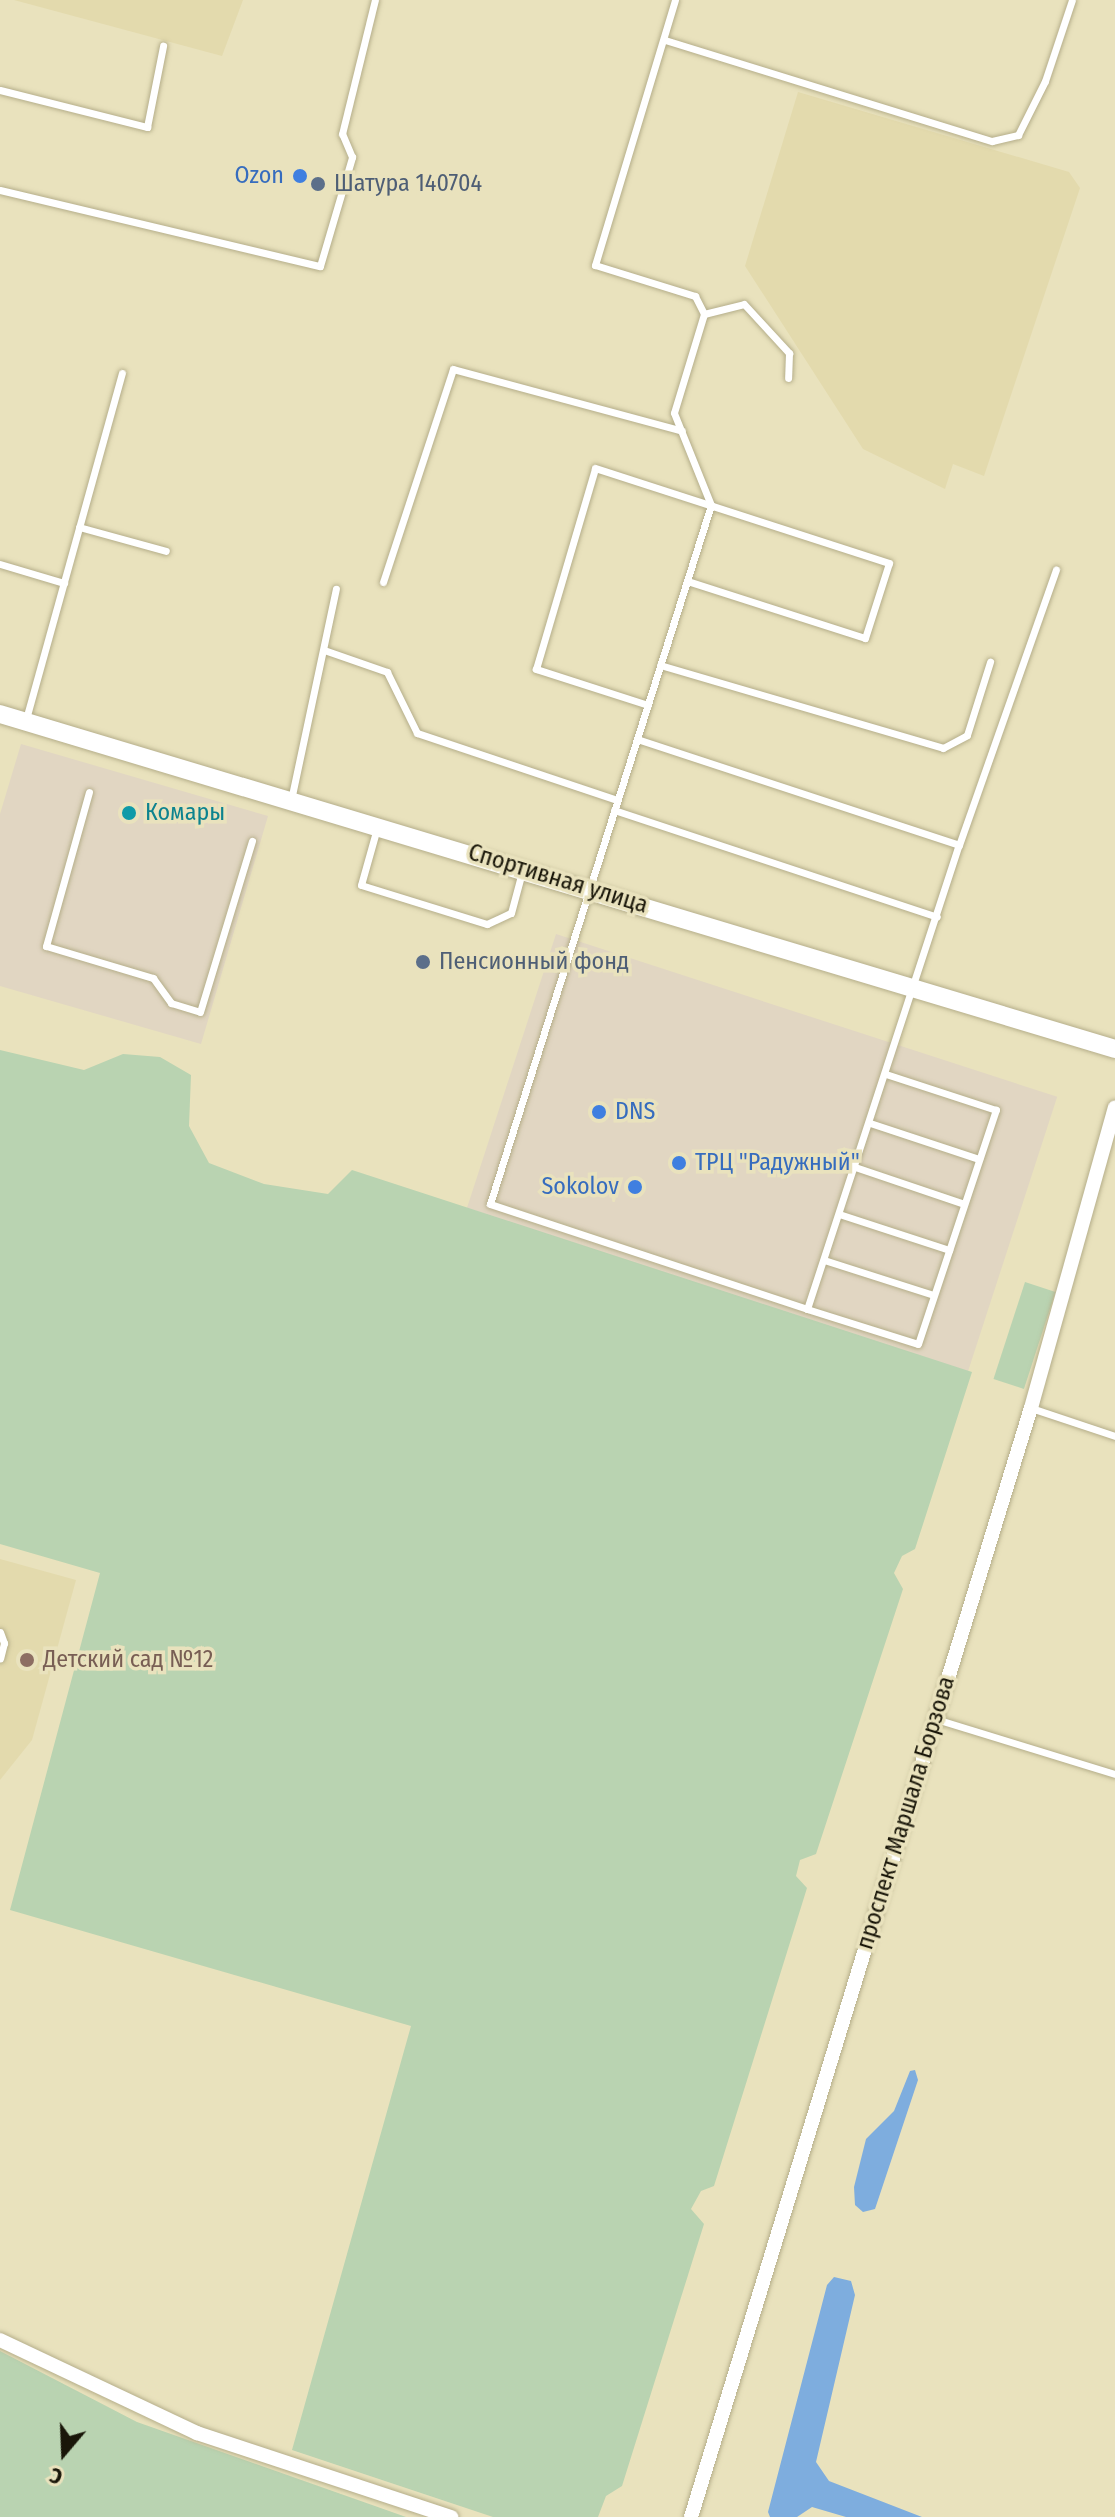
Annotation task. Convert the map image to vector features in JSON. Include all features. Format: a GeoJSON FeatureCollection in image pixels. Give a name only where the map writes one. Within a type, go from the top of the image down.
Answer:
{"type":"FeatureCollection","features":[{"type":"Feature","properties":{"kind":"street","name":"Спортивная улица"},"geometry":{"type":"LineString","coordinates":[[0,714],[523,868],[1115,1049]]}},
{"type":"Feature","properties":{"kind":"street","name":"проспект Маршала Борзова"},"geometry":{"type":"LineString","coordinates":[[691,2517],[1031,1408],[1115,1108]]}},
{"type":"Feature","properties":{"kind":"street"},"geometry":{"type":"LineString","coordinates":[[0,2340],[197,2433],[451,2517]]}},
{"type":"Feature","properties":{"kind":"lane"},"geometry":{"type":"LineString","coordinates":[[0,190],[320,266],[352,157],[342,134],[375,0]]}},
{"type":"Feature","properties":{"kind":"lane"},"geometry":{"type":"LineString","coordinates":[[675,0],[595,265],[695,296],[704,314],[674,413],[711,505],[490,1204],[918,1344],[996,1110],[886,1074]]}},
{"type":"Feature","properties":{"kind":"lane"},"geometry":{"type":"LineString","coordinates":[[665,40],[992,141],[1018,135],[1045,81],[1072,0]]}},
{"type":"Feature","properties":{"kind":"lane"},"geometry":{"type":"LineString","coordinates":[[0,90],[147,127],[163,46]]}},
{"type":"Feature","properties":{"kind":"lane"},"geometry":{"type":"LineString","coordinates":[[704,314],[744,304],[789,353],[788,378]]}},
{"type":"Feature","properties":{"kind":"lane"},"geometry":{"type":"LineString","coordinates":[[383,582],[453,369],[682,431]]}},
{"type":"Feature","properties":{"kind":"lane"},"geometry":{"type":"LineString","coordinates":[[26,721],[122,373]]}},
{"type":"Feature","properties":{"kind":"lane"},"geometry":{"type":"LineString","coordinates":[[648,705],[536,669],[595,468],[889,563],[865,638],[687,581]]}},
{"type":"Feature","properties":{"kind":"lane"},"geometry":{"type":"LineString","coordinates":[[79,527],[166,551]]}},
{"type":"Feature","properties":{"kind":"lane"},"geometry":{"type":"LineString","coordinates":[[0,564],[64,583]]}},
{"type":"Feature","properties":{"kind":"lane"},"geometry":{"type":"LineString","coordinates":[[807,1309],[915,988],[959,845],[1056,570]]}},
{"type":"Feature","properties":{"kind":"lane"},"geometry":{"type":"LineString","coordinates":[[291,800],[336,589]]}},
{"type":"Feature","properties":{"kind":"lane"},"geometry":{"type":"LineString","coordinates":[[324,650],[387,672],[417,733],[617,800]]}},
{"type":"Feature","properties":{"kind":"lane"},"geometry":{"type":"LineString","coordinates":[[660,665],[943,748],[967,735],[990,662]]}},
{"type":"Feature","properties":{"kind":"lane"},"geometry":{"type":"LineString","coordinates":[[637,739],[959,845]]}},
{"type":"Feature","properties":{"kind":"lane"},"geometry":{"type":"LineString","coordinates":[[89,792],[46,946],[153,978],[171,1003],[200,1012],[252,841]]}},
{"type":"Feature","properties":{"kind":"lane"},"geometry":{"type":"LineString","coordinates":[[614,810],[937,917]]}},
{"type":"Feature","properties":{"kind":"lane"},"geometry":{"type":"LineString","coordinates":[[378,826],[361,885],[487,924],[511,913],[523,868]]}},
{"type":"Feature","properties":{"kind":"lane"},"geometry":{"type":"LineString","coordinates":[[870,1123],[979,1159]]}},
{"type":"Feature","properties":{"kind":"lane"},"geometry":{"type":"LineString","coordinates":[[855,1167],[964,1204]]}},
{"type":"Feature","properties":{"kind":"lane"},"geometry":{"type":"LineString","coordinates":[[839,1214],[949,1250]]}},
{"type":"Feature","properties":{"kind":"lane"},"geometry":{"type":"LineString","coordinates":[[824,1260],[934,1295]]}},
{"type":"Feature","properties":{"kind":"lane"},"geometry":{"type":"LineString","coordinates":[[1031,1408],[1115,1436]]}},
{"type":"Feature","properties":{"kind":"lane"},"geometry":{"type":"LineString","coordinates":[[0,1632],[4,1643],[0,1659]]}},
{"type":"Feature","properties":{"kind":"lane"},"geometry":{"type":"LineString","coordinates":[[934,1719],[1115,1774]]}},
{"type":"Feature","properties":{"kind":"shaded area"},"geometry":{"type":"Polygon","coordinates":[[[14,0],[243,0],[222,56],[14,0]]]}},
{"type":"Feature","properties":{"kind":"shaded area"},"geometry":{"type":"Polygon","coordinates":[[[798,92],[1069,172],[1080,188],[984,476],[953,464],[945,489],[863,449],[745,266],[798,92]]]}},
{"type":"Feature","properties":{"kind":"shaded area"},"geometry":{"type":"Polygon","coordinates":[[[21,744],[268,816],[201,1044],[0,986],[0,814],[21,744]]]}},
{"type":"Feature","properties":{"kind":"shaded area"},"geometry":{"type":"Polygon","coordinates":[[[556,934],[1057,1097],[968,1372],[467,1209],[556,934]]]}},
{"type":"Feature","properties":{"kind":"shaded area","name":"Детский сад №12"},"geometry":{"type":"Polygon","coordinates":[[[0,1559],[76,1580],[32,1740],[0,1780],[0,1559]]]}},
{"type":"Feature","properties":{"kind":"green space"},"geometry":{"type":"Polygon","coordinates":[[[0,1050],[84,1070],[123,1054],[160,1057],[191,1075],[189,1126],[209,1163],[264,1184],[328,1194],[352,1170],[972,1372],[915,1549],[902,1556],[894,1573],[903,1589],[816,1854],[800,1860],[796,1876],[807,1888],[714,2186],[701,2191],[691,2209],[704,2224],[622,2486],[606,2496],[598,2517],[493,2517],[292,2450],[411,2026],[10,1910],[100,1573],[0,1544],[0,1050]]]}},
{"type":"Feature","properties":{"kind":"green space"},"geometry":{"type":"Polygon","coordinates":[[[1025,1282],[1055,1292],[1024,1389],[993,1379],[1025,1282]]]}},
{"type":"Feature","properties":{"kind":"green space"},"geometry":{"type":"Polygon","coordinates":[[[0,2351],[137,2422],[406,2517],[0,2517],[0,2351]]]}},
{"type":"Feature","properties":{"kind":"water"},"geometry":{"type":"Polygon","coordinates":[[[915,2070],[918,2080],[875,2209],[863,2212],[855,2205],[854,2187],[866,2139],[894,2111],[910,2071],[915,2070]]]}},
{"type":"Feature","properties":{"kind":"water"},"geometry":{"type":"Polygon","coordinates":[[[834,2277],[851,2281],[855,2295],[816,2462],[829,2481],[922,2517],[846,2517],[812,2507],[797,2517],[770,2517],[768,2512],[827,2285],[834,2277]]]}},
{"type":"Feature","properties":{"kind":"place","name":"Ozon"},"geometry":{"type":"Point","coordinates":[300,176]}},
{"type":"Feature","properties":{"kind":"place","name":"Шатура 140704"},"geometry":{"type":"Point","coordinates":[318,184]}},
{"type":"Feature","properties":{"kind":"place","name":"Комары"},"geometry":{"type":"Point","coordinates":[129,813]}},
{"type":"Feature","properties":{"kind":"place","name":"Пенсионный фонд"},"geometry":{"type":"Point","coordinates":[423,962]}},
{"type":"Feature","properties":{"kind":"place","name":"DNS"},"geometry":{"type":"Point","coordinates":[599,1112]}},
{"type":"Feature","properties":{"kind":"place","name":"ТРЦ \"Радужный\""},"geometry":{"type":"Point","coordinates":[679,1163]}},
{"type":"Feature","properties":{"kind":"place","name":"Sokolov"},"geometry":{"type":"Point","coordinates":[635,1187]}},
{"type":"Feature","properties":{"kind":"place","name":"Детский сад №12"},"geometry":{"type":"Point","coordinates":[27,1660]}}]}
